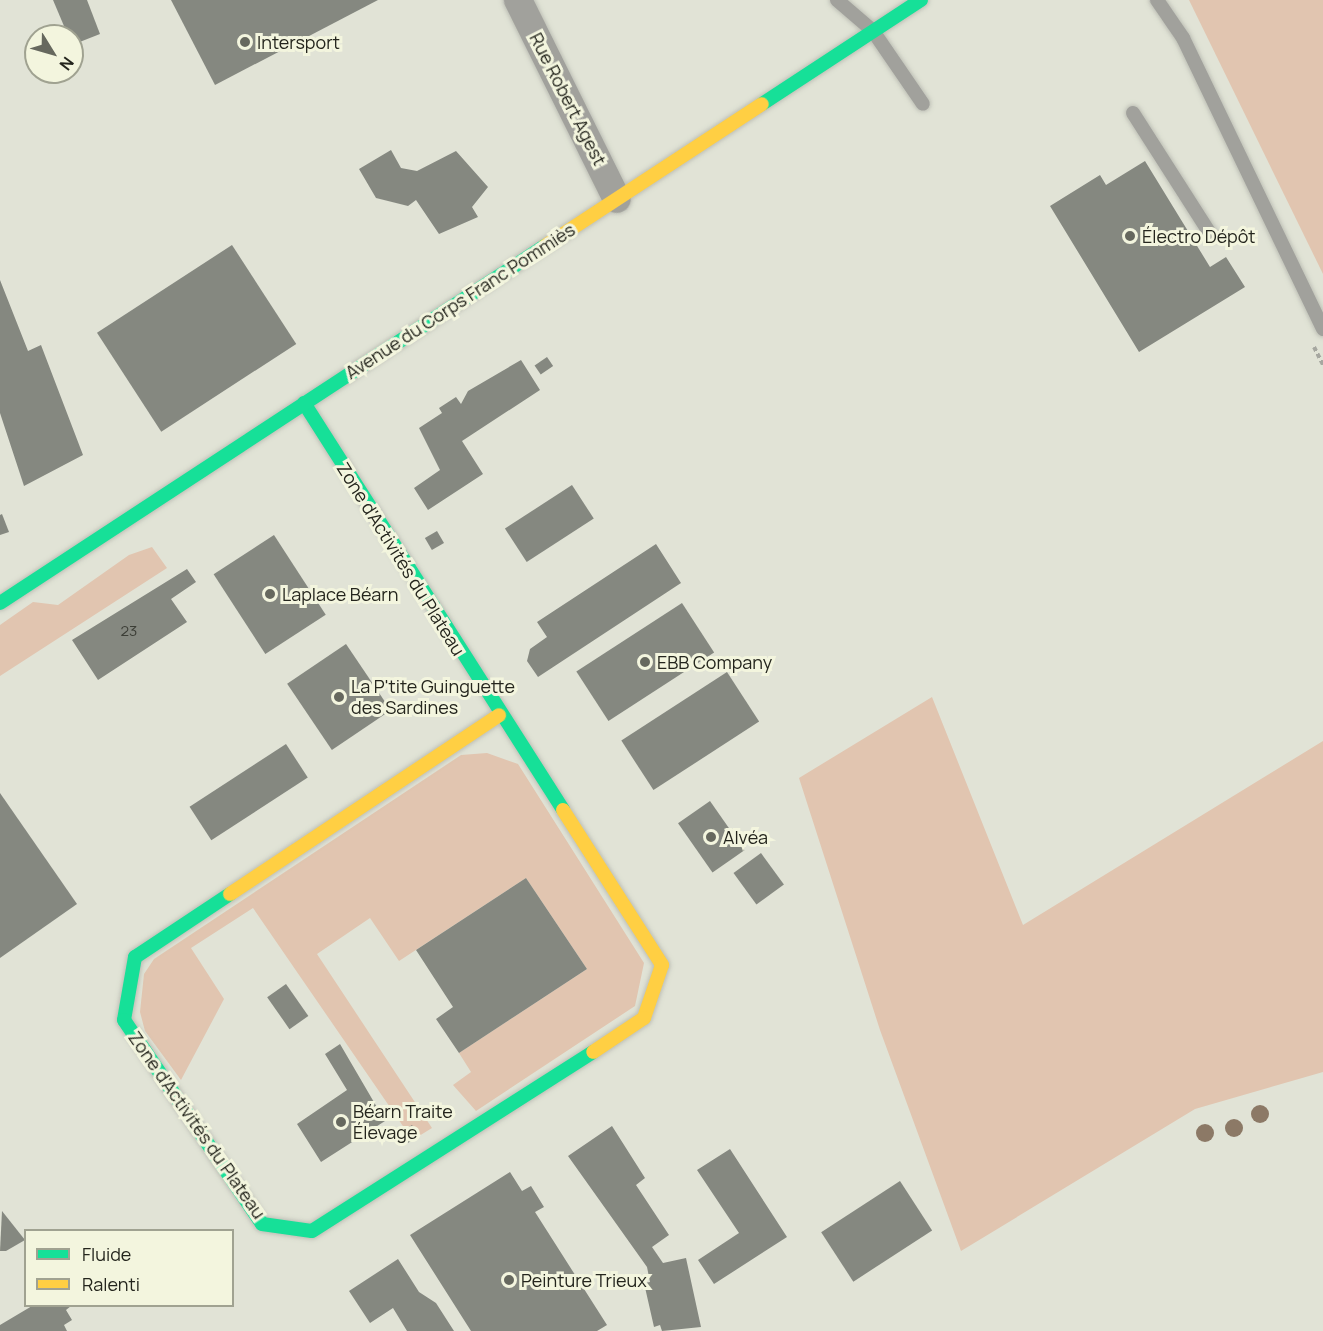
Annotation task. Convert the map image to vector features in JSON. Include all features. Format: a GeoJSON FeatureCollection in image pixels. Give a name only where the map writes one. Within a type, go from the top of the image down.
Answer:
{"type":"FeatureCollection","features":[{"type":"Feature","properties":{"kind":"street","name":"Rue Robert Agest"},"geometry":{"type":"LineString","coordinates":[[518,0],[617,199]]}},
{"type":"Feature","properties":{"kind":"street","name":"Avenue du Corps Franc Pommiès"},"geometry":{"type":"LineString","coordinates":[[0,603],[921,0]]}},
{"type":"Feature","properties":{"kind":"street","name":"Zone d'Activités du Plateau"},"geometry":{"type":"LineString","coordinates":[[304,403],[499,715],[662,965],[644,1018],[312,1231],[262,1224],[124,1020],[135,957],[499,715]]}},
{"type":"Feature","properties":{"kind":"lane"},"geometry":{"type":"LineString","coordinates":[[837,0],[873,31],[923,104]]}},
{"type":"Feature","properties":{"kind":"lane"},"geometry":{"type":"LineString","coordinates":[[1157,0],[1183,38],[1323,329]]}},
{"type":"Feature","properties":{"kind":"lane"},"geometry":{"type":"LineString","coordinates":[[1133,113],[1211,235]]}},
{"type":"Feature","properties":{"kind":"shaded area"},"geometry":{"type":"Polygon","coordinates":[[[1189,0],[1323,0],[1323,274],[1189,0]]]}},
{"type":"Feature","properties":{"kind":"shaded area"},"geometry":{"type":"Polygon","coordinates":[[[152,547],[167,568],[0,676],[0,625],[33,602],[58,605],[129,555],[152,547]]]}},
{"type":"Feature","properties":{"kind":"shaded area"},"geometry":{"type":"Polygon","coordinates":[[[932,697],[1023,925],[1323,741],[1323,1072],[1195,1109],[961,1251],[880,1030],[799,778],[932,697]]]}},
{"type":"Feature","properties":{"kind":"shaded area"},"geometry":{"type":"Polygon","coordinates":[[[487,753],[518,764],[644,963],[635,1006],[476,1111],[453,1085],[471,1072],[459,1053],[587,969],[526,878],[399,961],[370,918],[317,954],[432,1128],[419,1136],[405,1129],[253,908],[191,948],[224,999],[181,1080],[145,1031],[140,1012],[144,974],[154,959],[461,755],[487,753]]]}},
{"type":"Feature","properties":{"kind":"building"},"geometry":{"type":"Polygon","coordinates":[[[53,0],[87,0],[100,34],[84,40],[84,24],[63,24],[53,0]]]}},
{"type":"Feature","properties":{"kind":"building","name":"Intersport"},"geometry":{"type":"Polygon","coordinates":[[[171,0],[378,0],[215,85],[171,0]]]}},
{"type":"Feature","properties":{"kind":"building"},"geometry":{"type":"Polygon","coordinates":[[[391,150],[401,168],[417,171],[456,151],[488,187],[472,207],[478,217],[439,234],[416,200],[408,206],[376,198],[359,169],[391,150]]]}},
{"type":"Feature","properties":{"kind":"building","name":"Électro Dépôt"},"geometry":{"type":"Polygon","coordinates":[[[1145,161],[1210,267],[1226,257],[1245,287],[1139,352],[1050,206],[1100,175],[1106,185],[1145,161]]]}},
{"type":"Feature","properties":{"kind":"building"},"geometry":{"type":"Polygon","coordinates":[[[232,245],[296,344],[161,432],[97,333],[232,245]]]}},
{"type":"Feature","properties":{"kind":"building"},"geometry":{"type":"Polygon","coordinates":[[[0,280],[28,351],[41,345],[83,455],[24,486],[0,413],[0,280]]]}},
{"type":"Feature","properties":{"kind":"building"},"geometry":{"type":"Polygon","coordinates":[[[547,357],[553,366],[541,375],[535,365],[547,357]]]}},
{"type":"Feature","properties":{"kind":"building"},"geometry":{"type":"Polygon","coordinates":[[[521,360],[540,390],[462,441],[483,474],[428,510],[414,488],[440,470],[419,428],[442,413],[439,408],[456,397],[461,404],[468,391],[521,360]]]}},
{"type":"Feature","properties":{"kind":"building"},"geometry":{"type":"Polygon","coordinates":[[[572,485],[594,519],[527,562],[505,529],[572,485]]]}},
{"type":"Feature","properties":{"kind":"building"},"geometry":{"type":"Polygon","coordinates":[[[2,514],[9,532],[0,535],[0,515],[2,514]]]}},
{"type":"Feature","properties":{"kind":"building"},"geometry":{"type":"Polygon","coordinates":[[[437,531],[444,543],[432,550],[425,538],[437,531]]]}},
{"type":"Feature","properties":{"kind":"building","name":"Laplace Béarn"},"geometry":{"type":"Polygon","coordinates":[[[274,535],[326,615],[265,654],[214,574],[274,535]]]}},
{"type":"Feature","properties":{"kind":"building"},"geometry":{"type":"Polygon","coordinates":[[[656,544],[681,583],[538,677],[527,661],[530,649],[547,637],[537,622],[656,544]]]}},
{"type":"Feature","properties":{"kind":"building"},"geometry":{"type":"Polygon","coordinates":[[[187,569],[196,582],[171,599],[187,622],[98,680],[72,640],[187,569]]]}},
{"type":"Feature","properties":{"kind":"building","name":"EBB Company"},"geometry":{"type":"Polygon","coordinates":[[[682,603],[714,652],[608,721],[576,672],[682,603]]]}},
{"type":"Feature","properties":{"kind":"building","name":"La P'tite Guinguette des Sardines"},"geometry":{"type":"Polygon","coordinates":[[[346,644],[391,710],[332,750],[287,684],[346,644]]]}},
{"type":"Feature","properties":{"kind":"building"},"geometry":{"type":"Polygon","coordinates":[[[727,672],[759,721],[653,790],[621,741],[727,672]]]}},
{"type":"Feature","properties":{"kind":"building"},"geometry":{"type":"Polygon","coordinates":[[[286,744],[308,778],[211,840],[190,807],[286,744]]]}},
{"type":"Feature","properties":{"kind":"building"},"geometry":{"type":"Polygon","coordinates":[[[0,793],[77,904],[0,958],[0,793]]]}},
{"type":"Feature","properties":{"kind":"building","name":"Alvéa"},"geometry":{"type":"Polygon","coordinates":[[[710,801],[744,850],[712,873],[678,823],[710,801]]]}},
{"type":"Feature","properties":{"kind":"building"},"geometry":{"type":"Polygon","coordinates":[[[761,853],[784,885],[756,905],[733,873],[761,853]]]}},
{"type":"Feature","properties":{"kind":"building"},"geometry":{"type":"Polygon","coordinates":[[[526,878],[587,969],[459,1053],[436,1019],[453,1007],[416,950],[526,878]]]}},
{"type":"Feature","properties":{"kind":"building"},"geometry":{"type":"Polygon","coordinates":[[[286,984],[308,1016],[290,1029],[267,997],[286,984]]]}},
{"type":"Feature","properties":{"kind":"building","name":"Béarn Traite Élevage"},"geometry":{"type":"Polygon","coordinates":[[[340,1044],[385,1121],[321,1162],[297,1124],[347,1090],[325,1054],[340,1044]]]}},
{"type":"Feature","properties":{"kind":"building"},"geometry":{"type":"Polygon","coordinates":[[[412,1125],[419,1136],[408,1143],[401,1132],[412,1125]]]}},
{"type":"Feature","properties":{"kind":"building"},"geometry":{"type":"Polygon","coordinates":[[[612,1126],[645,1178],[636,1185],[669,1235],[652,1247],[663,1263],[686,1258],[701,1327],[662,1331],[660,1325],[654,1327],[644,1283],[650,1282],[647,1267],[568,1156],[612,1126]]]}},
{"type":"Feature","properties":{"kind":"building"},"geometry":{"type":"Polygon","coordinates":[[[730,1149],[787,1237],[714,1284],[698,1260],[739,1233],[697,1170],[730,1149]]]}},
{"type":"Feature","properties":{"kind":"building","name":"Peinture Trieux"},"geometry":{"type":"Polygon","coordinates":[[[510,1172],[522,1191],[531,1186],[544,1207],[535,1212],[607,1325],[597,1331],[471,1331],[410,1235],[510,1172]]]}},
{"type":"Feature","properties":{"kind":"building"},"geometry":{"type":"Polygon","coordinates":[[[900,1181],[932,1230],[853,1282],[821,1232],[900,1181]]]}},
{"type":"Feature","properties":{"kind":"building"},"geometry":{"type":"Polygon","coordinates":[[[2,1211],[24,1241],[6,1251],[0,1251],[2,1211]]]}},
{"type":"Feature","properties":{"kind":"building"},"geometry":{"type":"Polygon","coordinates":[[[398,1259],[419,1292],[436,1303],[454,1331],[407,1331],[393,1308],[370,1323],[349,1291],[398,1259]]]}},
{"type":"Feature","properties":{"kind":"building"},"geometry":{"type":"Polygon","coordinates":[[[30,1307],[70,1307],[66,1310],[72,1320],[64,1325],[67,1331],[0,1331],[0,1325],[30,1307]]]}},
{"type":"Feature","properties":{"kind":"traffic: fast"},"geometry":{"type":"LineString","coordinates":[[762,104],[921,0]]}},
{"type":"Feature","properties":{"kind":"traffic: fast"},"geometry":{"type":"LineString","coordinates":[[0,603],[545,246]]}},
{"type":"Feature","properties":{"kind":"traffic: fast"},"geometry":{"type":"LineString","coordinates":[[304,403],[563,810]]}},
{"type":"Feature","properties":{"kind":"traffic: fast"},"geometry":{"type":"LineString","coordinates":[[230,894],[135,957],[124,1020],[262,1224],[312,1231],[593,1052]]}},
{"type":"Feature","properties":{"kind":"traffic: slow"},"geometry":{"type":"LineString","coordinates":[[545,246],[762,104]]}},
{"type":"Feature","properties":{"kind":"traffic: slow"},"geometry":{"type":"LineString","coordinates":[[230,894],[499,715]]}},
{"type":"Feature","properties":{"kind":"traffic: slow"},"geometry":{"type":"LineString","coordinates":[[563,810],[662,965],[644,1018],[593,1052]]}},
{"type":"Feature","properties":{"kind":"place","name":"Intersport"},"geometry":{"type":"Point","coordinates":[245,42]}},
{"type":"Feature","properties":{"kind":"place","name":"Électro Dépôt"},"geometry":{"type":"Point","coordinates":[1130,236]}},
{"type":"Feature","properties":{"kind":"place","name":"Laplace Béarn"},"geometry":{"type":"Point","coordinates":[270,594]}},
{"type":"Feature","properties":{"kind":"place","name":"EBB Company"},"geometry":{"type":"Point","coordinates":[645,662]}},
{"type":"Feature","properties":{"kind":"place","name":"La P'tite Guinguette des Sardines"},"geometry":{"type":"Point","coordinates":[339,697]}},
{"type":"Feature","properties":{"kind":"place","name":"Alvéa"},"geometry":{"type":"Point","coordinates":[711,837]}},
{"type":"Feature","properties":{"kind":"place","name":"Béarn Traite Élevage"},"geometry":{"type":"Point","coordinates":[341,1122]}},
{"type":"Feature","properties":{"kind":"place","name":"Peinture Trieux"},"geometry":{"type":"Point","coordinates":[509,1280]}}]}
